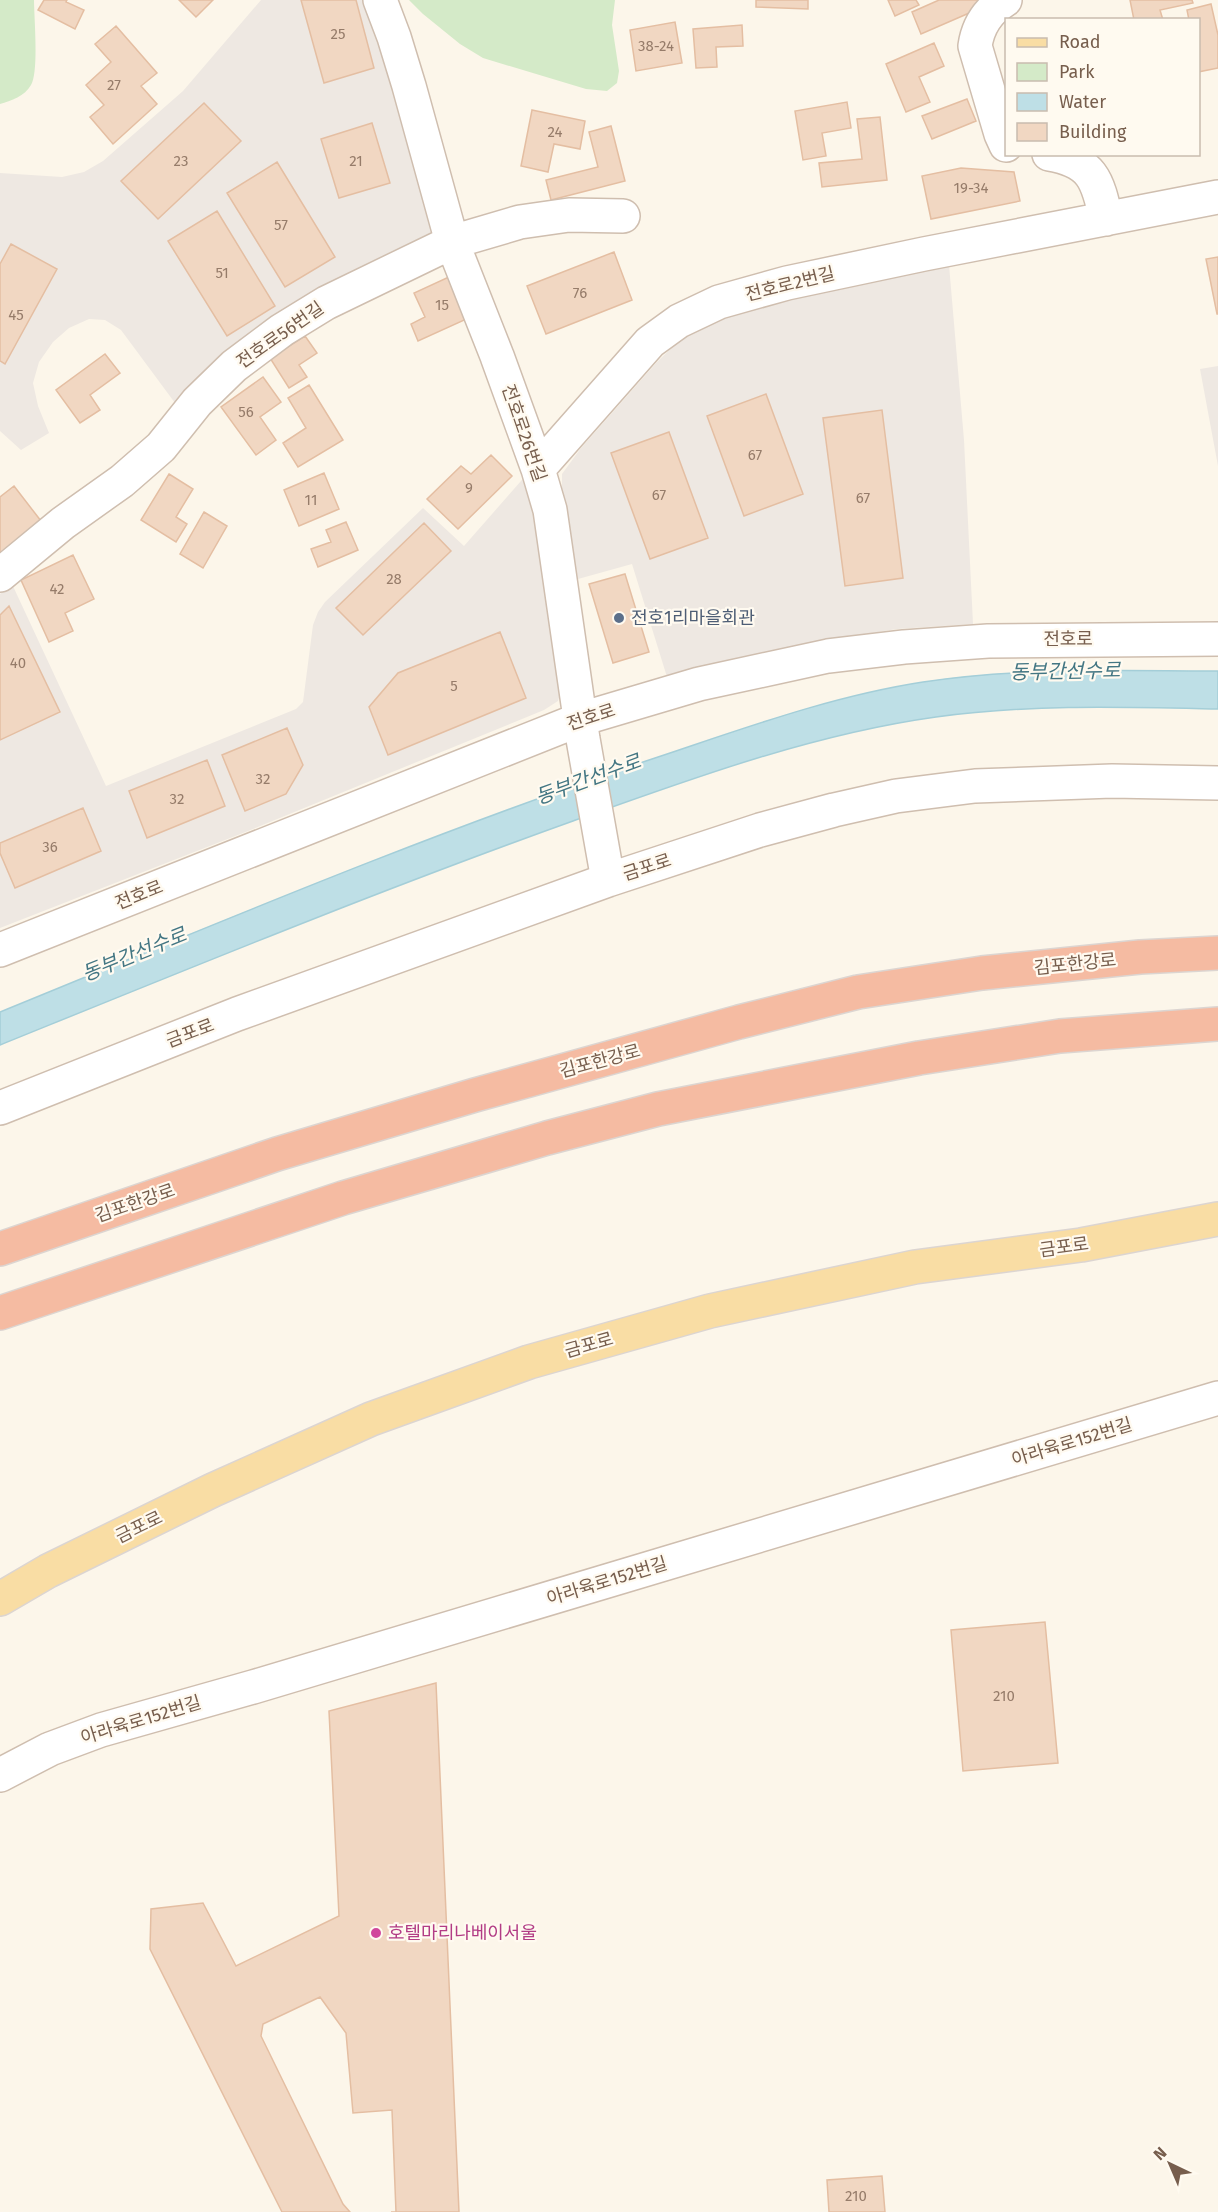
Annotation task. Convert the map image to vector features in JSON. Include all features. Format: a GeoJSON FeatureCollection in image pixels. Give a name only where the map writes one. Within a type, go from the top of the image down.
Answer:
{"type":"FeatureCollection","features":[{"type":"Feature","properties":{"kind":"highway","name":"김포한강로"},"geometry":{"type":"LineString","coordinates":[[0,1249],[277,1154],[475,1095],[739,1022],[858,992],[982,973],[1140,957],[1218,953]]}},
{"type":"Feature","properties":{"kind":"highway"},"geometry":{"type":"LineString","coordinates":[[0,1313],[343,1198],[547,1138],[658,1109],[919,1058],[1060,1036],[1218,1024]]}},
{"type":"Feature","properties":{"kind":"main road","name":"금포로"},"geometry":{"type":"LineString","coordinates":[[0,1599],[48,1572],[202,1495],[371,1419],[529,1362],[710,1311],[915,1267],[1081,1245],[1218,1220]]}},
{"type":"Feature","properties":{"kind":"street","name":"전호로26번길"},"geometry":{"type":"LineString","coordinates":[[380,0],[409,86],[452,242],[497,356],[538,469],[550,510],[582,729],[605,865]]}},
{"type":"Feature","properties":{"kind":"street"},"geometry":{"type":"LineString","coordinates":[[1005,0],[983,20],[977,33],[975,46],[1005,143]]}},
{"type":"Feature","properties":{"kind":"street"},"geometry":{"type":"LineString","coordinates":[[1062,156],[1079,163],[1090,173],[1101,190],[1107,219]]}},
{"type":"Feature","properties":{"kind":"street","name":"전호로2번길"},"geometry":{"type":"LineString","coordinates":[[538,469],[650,342],[679,321],[718,302],[821,275],[1218,197]]}},
{"type":"Feature","properties":{"kind":"street","name":"전호로56번길"},"geometry":{"type":"LineString","coordinates":[[0,575],[63,523],[122,481],[161,447],[197,402],[234,366],[282,330],[326,303],[452,242],[520,222],[569,215],[623,216]]}},
{"type":"Feature","properties":{"kind":"street","name":"전호로"},"geometry":{"type":"LineString","coordinates":[[0,950],[699,684],[828,656],[904,647],[988,640],[1218,639]]}},
{"type":"Feature","properties":{"kind":"street","name":"금포로"},"geometry":{"type":"LineString","coordinates":[[0,1108],[605,865],[896,796],[975,786],[1112,781],[1218,783]]}},
{"type":"Feature","properties":{"kind":"street","name":"아라육로152번길"},"geometry":{"type":"LineString","coordinates":[[0,1775],[50,1749],[101,1730],[265,1684],[1218,1398]]}},
{"type":"Feature","properties":{"kind":"shaded area"},"geometry":{"type":"Polygon","coordinates":[[[261,0],[369,0],[441,237],[178,407],[121,330],[105,320],[89,319],[69,328],[53,342],[39,362],[33,383],[38,406],[49,433],[21,450],[0,431],[0,173],[62,177],[84,172],[103,161],[183,91],[261,0]]]}},
{"type":"Feature","properties":{"kind":"shaded area"},"geometry":{"type":"Polygon","coordinates":[[[949,265],[964,440],[973,624],[897,629],[814,642],[667,677],[632,564],[578,579],[562,491],[562,474],[581,448],[657,362],[686,334],[745,307],[949,265]]]}},
{"type":"Feature","properties":{"kind":"shaded area"},"geometry":{"type":"Polygon","coordinates":[[[1218,366],[1218,466],[1200,369],[1218,366]]]}},
{"type":"Feature","properties":{"kind":"shaded area"},"geometry":{"type":"Polygon","coordinates":[[[528,473],[562,688],[558,701],[544,710],[248,831],[0,928],[0,594],[12,584],[106,786],[296,709],[303,702],[313,625],[325,602],[423,508],[464,546],[528,473]]]}},
{"type":"Feature","properties":{"kind":"green space"},"geometry":{"type":"Polygon","coordinates":[[[0,0],[34,0],[36,44],[35,69],[31,85],[13,100],[0,104],[0,0]]]}},
{"type":"Feature","properties":{"kind":"green space"},"geometry":{"type":"Polygon","coordinates":[[[409,0],[615,0],[612,25],[619,71],[617,83],[607,91],[586,89],[483,58],[460,44],[409,0]]]}},
{"type":"Feature","properties":{"kind":"water"},"geometry":{"type":"Polygon","coordinates":[[[1070,671],[1218,671],[1218,709],[1077,707],[971,713],[890,725],[798,746],[752,760],[617,805],[429,874],[0,1045],[0,1012],[409,847],[575,786],[756,724],[822,704],[889,688],[960,677],[1070,671]]]}},
{"type":"Feature","properties":{"kind":"building"},"geometry":{"type":"Polygon","coordinates":[[[44,0],[67,0],[66,2],[84,10],[75,29],[38,10],[44,0]]]}},
{"type":"Feature","properties":{"kind":"building"},"geometry":{"type":"Polygon","coordinates":[[[179,0],[213,0],[196,17],[179,0]]]}},
{"type":"Feature","properties":{"kind":"building"},"geometry":{"type":"Polygon","coordinates":[[[301,0],[356,0],[374,68],[324,83],[301,0]]]}},
{"type":"Feature","properties":{"kind":"building"},"geometry":{"type":"Polygon","coordinates":[[[756,0],[808,0],[808,9],[756,7],[756,0]]]}},
{"type":"Feature","properties":{"kind":"building"},"geometry":{"type":"Polygon","coordinates":[[[888,0],[916,0],[919,5],[895,16],[888,0]]]}},
{"type":"Feature","properties":{"kind":"building"},"geometry":{"type":"Polygon","coordinates":[[[939,0],[980,0],[983,7],[921,34],[912,12],[939,0]]]}},
{"type":"Feature","properties":{"kind":"building"},"geometry":{"type":"Polygon","coordinates":[[[1130,0],[1192,0],[1193,3],[1160,10],[1162,18],[1134,18],[1130,0]]]}},
{"type":"Feature","properties":{"kind":"building"},"geometry":{"type":"Polygon","coordinates":[[[1211,4],[1218,35],[1218,68],[1200,72],[1200,18],[1189,18],[1187,10],[1211,4]]]}},
{"type":"Feature","properties":{"kind":"building"},"geometry":{"type":"Polygon","coordinates":[[[675,22],[682,63],[636,71],[630,30],[675,22]]]}},
{"type":"Feature","properties":{"kind":"building"},"geometry":{"type":"Polygon","coordinates":[[[742,25],[743,46],[716,47],[717,67],[696,68],[693,29],[742,25]]]}},
{"type":"Feature","properties":{"kind":"building"},"geometry":{"type":"Polygon","coordinates":[[[116,26],[157,73],[141,86],[157,104],[113,144],[90,117],[104,105],[86,85],[111,62],[95,44],[116,26]]]}},
{"type":"Feature","properties":{"kind":"building"},"geometry":{"type":"Polygon","coordinates":[[[934,43],[944,66],[919,77],[930,102],[906,112],[886,64],[934,43]]]}},
{"type":"Feature","properties":{"kind":"building"},"geometry":{"type":"Polygon","coordinates":[[[967,99],[976,121],[932,139],[922,116],[967,99]]]}},
{"type":"Feature","properties":{"kind":"building"},"geometry":{"type":"Polygon","coordinates":[[[847,102],[851,128],[822,133],[826,156],[803,160],[795,111],[847,102]]]}},
{"type":"Feature","properties":{"kind":"building"},"geometry":{"type":"Polygon","coordinates":[[[204,103],[241,141],[158,219],[121,181],[204,103]]]}},
{"type":"Feature","properties":{"kind":"building"},"geometry":{"type":"Polygon","coordinates":[[[532,110],[585,121],[580,149],[554,144],[548,172],[521,166],[532,110]]]}},
{"type":"Feature","properties":{"kind":"building"},"geometry":{"type":"Polygon","coordinates":[[[880,117],[887,180],[822,187],[819,163],[862,159],[857,119],[880,117]]]}},
{"type":"Feature","properties":{"kind":"building"},"geometry":{"type":"Polygon","coordinates":[[[372,123],[390,183],[339,198],[321,139],[372,123]]]}},
{"type":"Feature","properties":{"kind":"building"},"geometry":{"type":"Polygon","coordinates":[[[611,126],[625,181],[551,200],[546,180],[598,167],[589,132],[611,126]]]}},
{"type":"Feature","properties":{"kind":"building"},"geometry":{"type":"Polygon","coordinates":[[[277,162],[335,257],[285,287],[227,193],[277,162]]]}},
{"type":"Feature","properties":{"kind":"building"},"geometry":{"type":"Polygon","coordinates":[[[961,168],[1014,172],[1020,201],[931,219],[922,176],[961,168]]]}},
{"type":"Feature","properties":{"kind":"building"},"geometry":{"type":"Polygon","coordinates":[[[217,211],[275,306],[227,336],[168,241],[217,211]]]}},
{"type":"Feature","properties":{"kind":"building"},"geometry":{"type":"Polygon","coordinates":[[[11,244],[57,269],[5,364],[0,361],[0,264],[11,244]]]}},
{"type":"Feature","properties":{"kind":"building"},"geometry":{"type":"Polygon","coordinates":[[[614,252],[632,300],[546,334],[527,286],[614,252]]]}},
{"type":"Feature","properties":{"kind":"building"},"geometry":{"type":"Polygon","coordinates":[[[1218,257],[1218,314],[1217,314],[1206,259],[1218,257]]]}},
{"type":"Feature","properties":{"kind":"building"},"geometry":{"type":"Polygon","coordinates":[[[451,276],[471,317],[418,341],[411,324],[425,317],[414,293],[451,276]]]}},
{"type":"Feature","properties":{"kind":"building"},"geometry":{"type":"Polygon","coordinates":[[[305,336],[317,353],[299,365],[307,377],[289,388],[270,358],[305,336]]]}},
{"type":"Feature","properties":{"kind":"building"},"geometry":{"type":"Polygon","coordinates":[[[105,354],[120,373],[90,395],[100,410],[80,423],[56,390],[105,354]]]}},
{"type":"Feature","properties":{"kind":"building"},"geometry":{"type":"Polygon","coordinates":[[[263,377],[281,402],[260,417],[276,440],[256,455],[221,407],[263,377]]]}},
{"type":"Feature","properties":{"kind":"building"},"geometry":{"type":"Polygon","coordinates":[[[309,385],[343,440],[298,467],[283,443],[306,428],[288,398],[309,385]]]}},
{"type":"Feature","properties":{"kind":"building"},"geometry":{"type":"Polygon","coordinates":[[[766,394],[803,494],[744,516],[707,416],[766,394]]]}},
{"type":"Feature","properties":{"kind":"building"},"geometry":{"type":"Polygon","coordinates":[[[882,410],[903,578],[845,586],[823,418],[882,410]]]}},
{"type":"Feature","properties":{"kind":"building"},"geometry":{"type":"Polygon","coordinates":[[[669,432],[708,538],[650,559],[611,453],[669,432]]]}},
{"type":"Feature","properties":{"kind":"building"},"geometry":{"type":"Polygon","coordinates":[[[491,455],[512,476],[458,529],[427,499],[461,466],[471,474],[491,455]]]}},
{"type":"Feature","properties":{"kind":"building"},"geometry":{"type":"Polygon","coordinates":[[[324,473],[339,509],[299,526],[284,490],[324,473]]]}},
{"type":"Feature","properties":{"kind":"building"},"geometry":{"type":"Polygon","coordinates":[[[169,474],[193,489],[176,517],[187,524],[176,542],[141,520],[169,474]]]}},
{"type":"Feature","properties":{"kind":"building"},"geometry":{"type":"Polygon","coordinates":[[[14,486],[41,521],[0,554],[0,497],[14,486]]]}},
{"type":"Feature","properties":{"kind":"building"},"geometry":{"type":"Polygon","coordinates":[[[204,512],[227,526],[203,568],[180,554],[204,512]]]}},
{"type":"Feature","properties":{"kind":"building"},"geometry":{"type":"Polygon","coordinates":[[[346,522],[358,550],[318,567],[311,549],[331,542],[326,530],[346,522]]]}},
{"type":"Feature","properties":{"kind":"building"},"geometry":{"type":"Polygon","coordinates":[[[424,523],[451,551],[363,635],[336,608],[424,523]]]}},
{"type":"Feature","properties":{"kind":"building"},"geometry":{"type":"Polygon","coordinates":[[[73,555],[94,599],[65,613],[73,631],[49,642],[21,580],[73,555]]]}},
{"type":"Feature","properties":{"kind":"building","name":"전호1리마을회관"},"geometry":{"type":"Polygon","coordinates":[[[625,574],[649,652],[613,663],[589,584],[625,574]]]}},
{"type":"Feature","properties":{"kind":"building"},"geometry":{"type":"Polygon","coordinates":[[[9,606],[60,712],[0,740],[0,615],[9,606]]]}},
{"type":"Feature","properties":{"kind":"building"},"geometry":{"type":"Polygon","coordinates":[[[500,632],[526,698],[388,755],[369,707],[398,673],[500,632]]]}},
{"type":"Feature","properties":{"kind":"building"},"geometry":{"type":"Polygon","coordinates":[[[287,728],[303,765],[286,794],[245,811],[222,755],[287,728]]]}},
{"type":"Feature","properties":{"kind":"building"},"geometry":{"type":"Polygon","coordinates":[[[207,760],[225,806],[147,838],[129,791],[207,760]]]}},
{"type":"Feature","properties":{"kind":"building"},"geometry":{"type":"Polygon","coordinates":[[[83,808],[101,851],[15,888],[0,853],[0,843],[83,808]]]}},
{"type":"Feature","properties":{"kind":"building"},"geometry":{"type":"Polygon","coordinates":[[[1045,1622],[1058,1763],[963,1771],[951,1630],[1045,1622]]]}},
{"type":"Feature","properties":{"kind":"building","name":"호텔마리나베이서울"},"geometry":{"type":"Polygon","coordinates":[[[436,1683],[459,2212],[396,2212],[392,2110],[353,2113],[346,2033],[320,1997],[263,2024],[261,2036],[343,2204],[350,2212],[282,2212],[150,1949],[151,1909],[203,1903],[236,1966],[339,1916],[329,1711],[436,1683]]]}},
{"type":"Feature","properties":{"kind":"building"},"geometry":{"type":"Polygon","coordinates":[[[882,2176],[885,2212],[829,2212],[827,2180],[882,2176]]]}},
{"type":"Feature","properties":{"kind":"place","name":"전호1리마을회관"},"geometry":{"type":"Point","coordinates":[619,618]}},
{"type":"Feature","properties":{"kind":"place","name":"호텔마리나베이서울"},"geometry":{"type":"Point","coordinates":[376,1933]}},
{"type":"Feature","properties":{"kind":"water label","name":"동부간선수로"},"geometry":{"type":"Point","coordinates":[1065,671]}},
{"type":"Feature","properties":{"kind":"water label","name":"동부간선수로"},"geometry":{"type":"Point","coordinates":[588,779]}},
{"type":"Feature","properties":{"kind":"water label","name":"동부간선수로"},"geometry":{"type":"Point","coordinates":[134,954]}}]}
